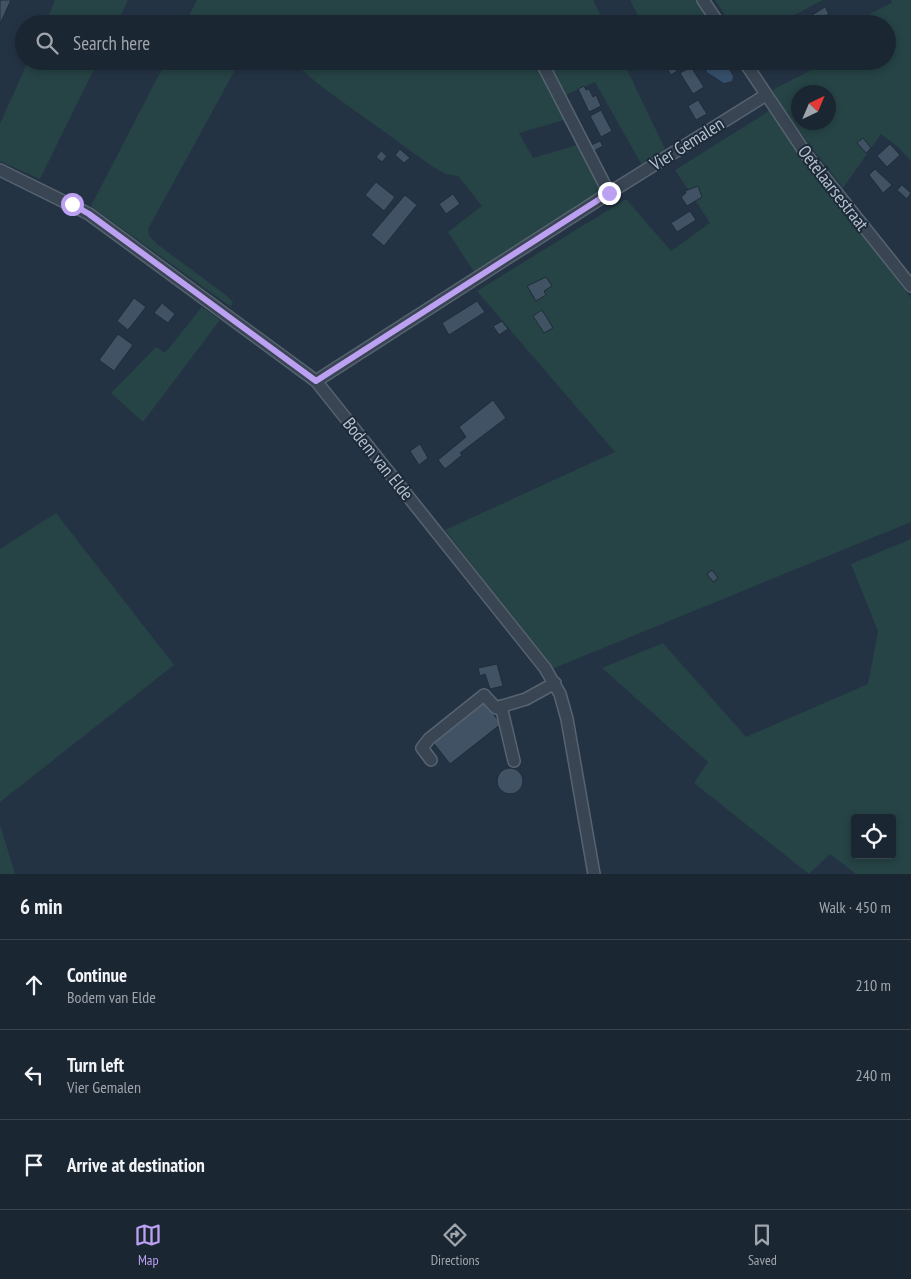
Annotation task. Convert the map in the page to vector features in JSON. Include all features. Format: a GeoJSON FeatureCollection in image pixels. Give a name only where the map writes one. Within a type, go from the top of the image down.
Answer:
{"type":"FeatureCollection","features":[{"type":"Feature","properties":{"kind":"street"},"geometry":{"type":"LineString","coordinates":[[703,0],[713,15]]}},
{"type":"Feature","properties":{"kind":"street"},"geometry":{"type":"LineString","coordinates":[[546,70],[609,193]]}},
{"type":"Feature","properties":{"kind":"street","name":"Oetelaarsestraat"},"geometry":{"type":"LineString","coordinates":[[750,70],[806,154],[911,286]]}},
{"type":"Feature","properties":{"kind":"street","name":"Vier Gemalen"},"geometry":{"type":"LineString","coordinates":[[316,381],[609,193],[766,95]]}},
{"type":"Feature","properties":{"kind":"street","name":"Bodem van Elde"},"geometry":{"type":"LineString","coordinates":[[0,170],[89,214],[316,381],[555,683],[567,719],[594,874]]}},
{"type":"Feature","properties":{"kind":"street"},"geometry":{"type":"LineString","coordinates":[[431,760],[422,748],[429,739],[484,695],[496,708],[526,699],[555,683]]}},
{"type":"Feature","properties":{"kind":"street"},"geometry":{"type":"LineString","coordinates":[[501,706],[514,761]]}},
{"type":"Feature","properties":{"kind":"green space"},"geometry":{"type":"Polygon","coordinates":[[[55,0],[128,0],[121,15],[49,15],[55,0]]]}},
{"type":"Feature","properties":{"kind":"green space"},"geometry":{"type":"Polygon","coordinates":[[[197,0],[593,0],[600,15],[190,15],[197,0]]]}},
{"type":"Feature","properties":{"kind":"green space"},"geometry":{"type":"Polygon","coordinates":[[[630,0],[697,0],[707,15],[638,15],[630,0]]]}},
{"type":"Feature","properties":{"kind":"green space"},"geometry":{"type":"Polygon","coordinates":[[[715,0],[823,0],[794,15],[725,15],[715,0]]]}},
{"type":"Feature","properties":{"kind":"green space"},"geometry":{"type":"Polygon","coordinates":[[[891,0],[911,0],[911,161],[897,146],[881,134],[843,188],[799,130],[836,130],[836,85],[791,85],[791,120],[772,90],[811,70],[896,70],[896,15],[867,15],[892,3],[891,0]]]}},
{"type":"Feature","properties":{"kind":"green space"},"geometry":{"type":"Polygon","coordinates":[[[24,70],[94,70],[40,179],[0,161],[0,124],[24,70]]]}},
{"type":"Feature","properties":{"kind":"green space"},"geometry":{"type":"Polygon","coordinates":[[[161,70],[235,70],[148,229],[149,236],[157,244],[227,296],[233,302],[231,307],[91,206],[161,70]]]}},
{"type":"Feature","properties":{"kind":"green space"},"geometry":{"type":"Polygon","coordinates":[[[302,70],[542,70],[567,119],[519,133],[533,158],[580,144],[604,190],[474,272],[448,232],[482,206],[458,176],[446,174],[433,167],[322,87],[302,70]]]}},
{"type":"Feature","properties":{"kind":"green space"},"geometry":{"type":"Polygon","coordinates":[[[553,70],[627,70],[667,153],[643,167],[595,82],[566,95],[553,70]]]}},
{"type":"Feature","properties":{"kind":"green space"},"geometry":{"type":"Polygon","coordinates":[[[769,111],[911,298],[911,522],[552,669],[445,530],[615,452],[477,291],[626,199],[671,251],[710,223],[675,170],[769,111]]]}},
{"type":"Feature","properties":{"kind":"green space"},"geometry":{"type":"Polygon","coordinates":[[[202,307],[220,320],[143,422],[111,393],[156,347],[165,353],[202,307]]]}},
{"type":"Feature","properties":{"kind":"green space"},"geometry":{"type":"Polygon","coordinates":[[[56,513],[174,665],[0,802],[0,549],[56,513]]]}},
{"type":"Feature","properties":{"kind":"green space"},"geometry":{"type":"Polygon","coordinates":[[[911,539],[911,874],[856,874],[830,854],[809,874],[694,783],[708,762],[602,668],[663,643],[746,737],[868,684],[878,631],[851,564],[911,539]]]}},
{"type":"Feature","properties":{"kind":"green space"},"geometry":{"type":"Polygon","coordinates":[[[0,825],[13,867],[15,874],[0,874],[0,825]]]}},
{"type":"Feature","properties":{"kind":"water"},"geometry":{"type":"Polygon","coordinates":[[[707,70],[729,70],[733,76],[732,81],[724,83],[707,72],[707,70]]]}},
{"type":"Feature","properties":{"kind":"building"},"geometry":{"type":"Polygon","coordinates":[[[0,0],[11,0],[0,24],[0,0]]]}},
{"type":"Feature","properties":{"kind":"building"},"geometry":{"type":"Polygon","coordinates":[[[825,7],[829,14],[827,15],[812,15],[825,7]]]}},
{"type":"Feature","properties":{"kind":"building"},"geometry":{"type":"Polygon","coordinates":[[[668,70],[676,70],[677,71],[671,75],[668,70]]]}},
{"type":"Feature","properties":{"kind":"building"},"geometry":{"type":"Polygon","coordinates":[[[686,70],[693,70],[704,87],[693,94],[680,73],[686,70]]]}},
{"type":"Feature","properties":{"kind":"building"},"geometry":{"type":"Polygon","coordinates":[[[584,86],[586,90],[589,89],[593,97],[596,95],[601,106],[589,112],[578,89],[584,86]]]}},
{"type":"Feature","properties":{"kind":"building"},"geometry":{"type":"Polygon","coordinates":[[[698,100],[707,114],[696,120],[688,106],[698,100]]]}},
{"type":"Feature","properties":{"kind":"building"},"geometry":{"type":"Polygon","coordinates":[[[601,110],[612,131],[601,137],[590,116],[601,110]]]}},
{"type":"Feature","properties":{"kind":"building"},"geometry":{"type":"Polygon","coordinates":[[[863,138],[871,148],[866,153],[857,143],[863,138]]]}},
{"type":"Feature","properties":{"kind":"building"},"geometry":{"type":"Polygon","coordinates":[[[600,141],[603,146],[592,152],[589,146],[600,141]]]}},
{"type":"Feature","properties":{"kind":"building"},"geometry":{"type":"Polygon","coordinates":[[[890,144],[900,155],[887,167],[877,156],[890,144]]]}},
{"type":"Feature","properties":{"kind":"building"},"geometry":{"type":"Polygon","coordinates":[[[400,149],[410,158],[404,163],[395,155],[400,149]]]}},
{"type":"Feature","properties":{"kind":"building"},"geometry":{"type":"Polygon","coordinates":[[[381,151],[387,156],[382,162],[376,157],[381,151]]]}},
{"type":"Feature","properties":{"kind":"building"},"geometry":{"type":"Polygon","coordinates":[[[875,169],[892,185],[883,193],[869,175],[875,169]]]}},
{"type":"Feature","properties":{"kind":"building"},"geometry":{"type":"Polygon","coordinates":[[[376,182],[395,197],[384,211],[365,195],[376,182]]]}},
{"type":"Feature","properties":{"kind":"building"},"geometry":{"type":"Polygon","coordinates":[[[902,185],[911,193],[907,199],[897,190],[902,185]]]}},
{"type":"Feature","properties":{"kind":"building"},"geometry":{"type":"Polygon","coordinates":[[[698,186],[702,197],[687,206],[681,197],[686,193],[685,191],[698,186]]]}},
{"type":"Feature","properties":{"kind":"building"},"geometry":{"type":"Polygon","coordinates":[[[453,194],[460,204],[446,214],[439,204],[453,194]]]}},
{"type":"Feature","properties":{"kind":"building"},"geometry":{"type":"Polygon","coordinates":[[[405,195],[417,205],[384,246],[371,235],[405,195]]]}},
{"type":"Feature","properties":{"kind":"building"},"geometry":{"type":"Polygon","coordinates":[[[690,211],[696,220],[677,232],[671,223],[690,211]]]}},
{"type":"Feature","properties":{"kind":"building"},"geometry":{"type":"Polygon","coordinates":[[[546,277],[552,286],[544,291],[546,295],[536,301],[527,286],[546,277]]]}},
{"type":"Feature","properties":{"kind":"building"},"geometry":{"type":"Polygon","coordinates":[[[134,298],[146,307],[128,330],[117,321],[134,298]]]}},
{"type":"Feature","properties":{"kind":"building"},"geometry":{"type":"Polygon","coordinates":[[[477,301],[485,312],[449,335],[442,323],[477,301]]]}},
{"type":"Feature","properties":{"kind":"building"},"geometry":{"type":"Polygon","coordinates":[[[162,303],[175,314],[168,323],[154,313],[162,303]]]}},
{"type":"Feature","properties":{"kind":"building"},"geometry":{"type":"Polygon","coordinates":[[[542,310],[553,328],[544,333],[533,316],[542,310]]]}},
{"type":"Feature","properties":{"kind":"building"},"geometry":{"type":"Polygon","coordinates":[[[502,321],[508,329],[499,335],[493,326],[502,321]]]}},
{"type":"Feature","properties":{"kind":"building"},"geometry":{"type":"Polygon","coordinates":[[[118,334],[133,345],[114,371],[99,360],[118,334]]]}},
{"type":"Feature","properties":{"kind":"building"},"geometry":{"type":"Polygon","coordinates":[[[493,400],[506,418],[460,453],[462,455],[445,469],[438,460],[466,437],[459,427],[493,400]]]}},
{"type":"Feature","properties":{"kind":"building"},"geometry":{"type":"Polygon","coordinates":[[[420,444],[428,458],[419,465],[410,451],[420,444]]]}},
{"type":"Feature","properties":{"kind":"building"},"geometry":{"type":"Polygon","coordinates":[[[712,570],[718,578],[713,582],[707,574],[712,570]]]}},
{"type":"Feature","properties":{"kind":"building"},"geometry":{"type":"Polygon","coordinates":[[[497,664],[503,686],[490,689],[485,674],[480,676],[478,668],[497,664]]]}},
{"type":"Feature","properties":{"kind":"building"},"geometry":{"type":"Polygon","coordinates":[[[483,701],[501,724],[450,764],[432,741],[483,701]]]}},
{"type":"Feature","properties":{"kind":"building"},"geometry":{"type":"Polygon","coordinates":[[[510,768],[519,772],[523,781],[519,790],[510,794],[501,790],[497,781],[501,772],[510,768]]]}},
{"type":"Feature","properties":{"kind":"route"},"geometry":{"type":"LineString","coordinates":[[72,204],[89,214],[316,381],[609,193]]}}]}
